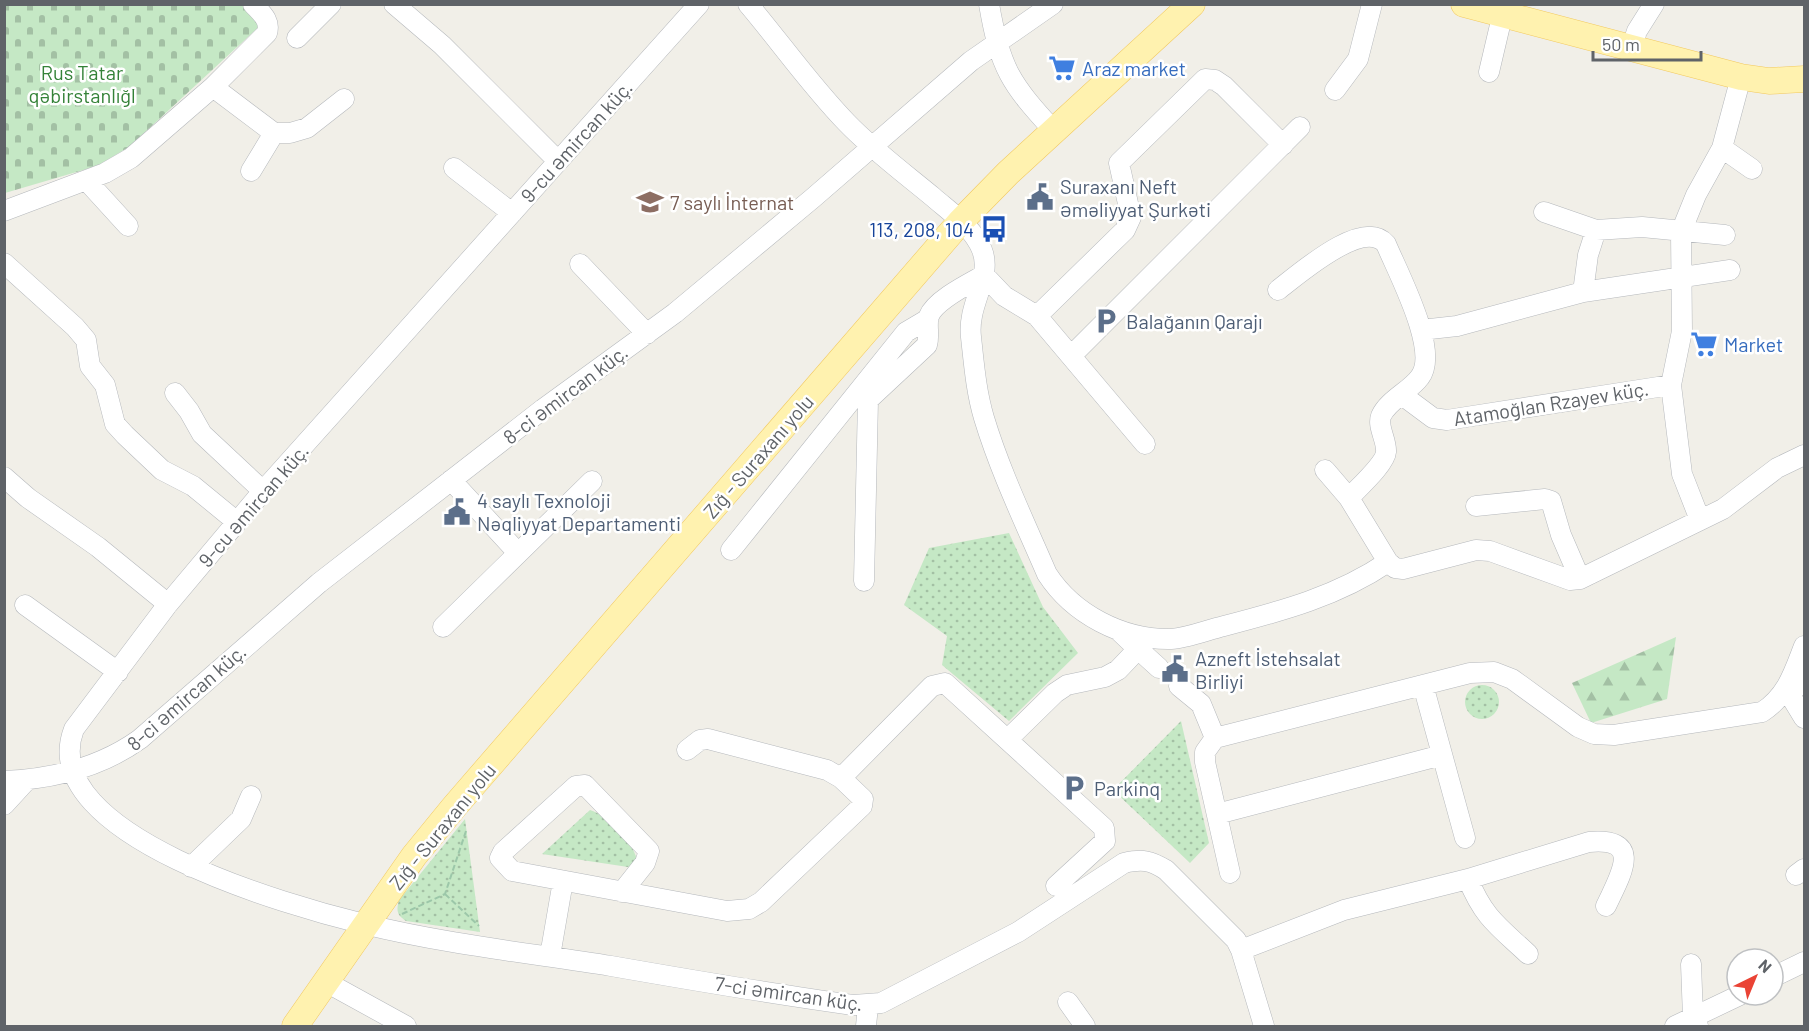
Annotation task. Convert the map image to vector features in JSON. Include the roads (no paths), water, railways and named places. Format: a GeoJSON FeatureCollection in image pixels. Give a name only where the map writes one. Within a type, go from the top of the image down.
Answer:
{"type":"FeatureCollection","features":[{"type":"Feature","properties":{"kind":"main road","name":"Zığ - Suraxanı yolu"},"geometry":{"type":"LineString","coordinates":[[295,1026],[365,925],[454,807],[961,221],[1054,131],[1192,4]]}},
{"type":"Feature","properties":{"kind":"main road"},"geometry":{"type":"LineString","coordinates":[[1464,4],[1505,10],[1631,49],[1741,76],[1769,81],[1804,79]]}},
{"type":"Feature","properties":{"kind":"street"},"geometry":{"type":"LineString","coordinates":[[4,211],[87,181],[131,158],[213,87],[267,33],[269,26],[266,18],[253,4]]}},
{"type":"Feature","properties":{"kind":"street"},"geometry":{"type":"LineString","coordinates":[[297,38],[332,4]]}},
{"type":"Feature","properties":{"kind":"street"},"geometry":{"type":"LineString","coordinates":[[394,4],[442,45],[558,161]]}},
{"type":"Feature","properties":{"kind":"street","name":"9-cu Əmircan küç."},"geometry":{"type":"LineString","coordinates":[[365,925],[254,891],[191,867],[157,851],[107,817],[91,800],[72,771],[69,741],[74,729],[168,604],[263,491],[699,4]]}},
{"type":"Feature","properties":{"kind":"street"},"geometry":{"type":"LineString","coordinates":[[747,4],[822,97],[872,148],[961,221],[981,247],[986,262],[984,276],[969,324],[976,381],[984,418],[1007,482],[1047,574],[1080,610],[1117,629],[1149,637],[1173,639],[1301,606],[1348,585],[1388,562]]}},
{"type":"Feature","properties":{"kind":"street"},"geometry":{"type":"LineString","coordinates":[[990,4],[997,45],[1005,71],[1021,94],[1054,131]]}},
{"type":"Feature","properties":{"kind":"street","name":"8-ci Əmircan küç."},"geometry":{"type":"LineString","coordinates":[[4,782],[72,771],[120,753],[140,739],[319,583],[451,480],[647,334],[872,148],[971,61],[1053,4]]}},
{"type":"Feature","properties":{"kind":"street"},"geometry":{"type":"LineString","coordinates":[[1335,90],[1358,59],[1372,4]]}},
{"type":"Feature","properties":{"kind":"street"},"geometry":{"type":"LineString","coordinates":[[1631,49],[1636,31],[1654,4]]}},
{"type":"Feature","properties":{"kind":"street"},"geometry":{"type":"LineString","coordinates":[[1489,72],[1505,10]]}},
{"type":"Feature","properties":{"kind":"street","name":"Atamoğlan Rzayev küç."},"geometry":{"type":"LineString","coordinates":[[1700,520],[1682,474],[1671,385],[1682,331],[1681,232],[1696,195],[1722,148],[1741,76]]}},
{"type":"Feature","properties":{"kind":"street"},"geometry":{"type":"LineString","coordinates":[[1037,316],[1125,230],[1131,217],[1119,163],[1205,79],[1215,80],[1224,86],[1283,145]]}},
{"type":"Feature","properties":{"kind":"street"},"geometry":{"type":"LineString","coordinates":[[213,87],[274,133],[290,133],[307,128],[344,99]]}},
{"type":"Feature","properties":{"kind":"street"},"geometry":{"type":"LineString","coordinates":[[1072,355],[1300,127]]}},
{"type":"Feature","properties":{"kind":"street"},"geometry":{"type":"LineString","coordinates":[[251,171],[274,133]]}},
{"type":"Feature","properties":{"kind":"street"},"geometry":{"type":"LineString","coordinates":[[1722,148],[1752,169]]}},
{"type":"Feature","properties":{"kind":"street"},"geometry":{"type":"LineString","coordinates":[[454,168],[512,213]]}},
{"type":"Feature","properties":{"kind":"street"},"geometry":{"type":"LineString","coordinates":[[87,181],[128,226]]}},
{"type":"Feature","properties":{"kind":"street"},"geometry":{"type":"LineString","coordinates":[[1544,212],[1596,230],[1642,227],[1725,235]]}},
{"type":"Feature","properties":{"kind":"street"},"geometry":{"type":"LineString","coordinates":[[1583,292],[1588,255],[1596,230]]}},
{"type":"Feature","properties":{"kind":"street"},"geometry":{"type":"LineString","coordinates":[[1278,290],[1336,247],[1368,235],[1381,237],[1386,244],[1421,330],[1427,367],[1420,379],[1383,412],[1380,421],[1386,452],[1382,461],[1349,498]]}},
{"type":"Feature","properties":{"kind":"street"},"geometry":{"type":"LineString","coordinates":[[4,263],[75,327],[86,340],[90,366],[110,393],[115,424],[162,470],[193,486],[237,522]]}},
{"type":"Feature","properties":{"kind":"street"},"geometry":{"type":"LineString","coordinates":[[580,264],[647,334]]}},
{"type":"Feature","properties":{"kind":"street"},"geometry":{"type":"LineString","coordinates":[[1421,330],[1457,326],[1583,292],[1730,270]]}},
{"type":"Feature","properties":{"kind":"street"},"geometry":{"type":"LineString","coordinates":[[984,276],[1004,296],[1037,316],[1145,444]]}},
{"type":"Feature","properties":{"kind":"street"},"geometry":{"type":"LineString","coordinates":[[864,581],[868,400],[927,345],[928,319],[935,307],[961,288],[984,276]]}},
{"type":"Feature","properties":{"kind":"street"},"geometry":{"type":"LineString","coordinates":[[731,550],[906,332],[928,319]]}},
{"type":"Feature","properties":{"kind":"street","name":"Atamoğlan Rzayev küç."},"geometry":{"type":"LineString","coordinates":[[1402,394],[1433,418],[1447,420],[1671,385]]}},
{"type":"Feature","properties":{"kind":"street"},"geometry":{"type":"LineString","coordinates":[[175,393],[202,434],[263,491]]}},
{"type":"Feature","properties":{"kind":"street"},"geometry":{"type":"LineString","coordinates":[[1325,470],[1349,498],[1388,562],[1395,568],[1403,569],[1476,550],[1490,551],[1558,578],[1580,579],[1740,499],[1778,468],[1804,455]]}},
{"type":"Feature","properties":{"kind":"street"},"geometry":{"type":"LineString","coordinates":[[4,477],[28,498],[104,551],[168,604]]}},
{"type":"Feature","properties":{"kind":"street"},"geometry":{"type":"LineString","coordinates":[[451,480],[518,553]]}},
{"type":"Feature","properties":{"kind":"street"},"geometry":{"type":"LineString","coordinates":[[443,627],[592,482]]}},
{"type":"Feature","properties":{"kind":"street"},"geometry":{"type":"LineString","coordinates":[[1476,506],[1545,499],[1551,501],[1561,535],[1580,579]]}},
{"type":"Feature","properties":{"kind":"street"},"geometry":{"type":"LineString","coordinates":[[25,605],[118,672]]}},
{"type":"Feature","properties":{"kind":"street"},"geometry":{"type":"LineString","coordinates":[[1117,629],[1159,668]]}},
{"type":"Feature","properties":{"kind":"street"},"geometry":{"type":"LineString","coordinates":[[1804,646],[1796,687],[1804,718]]}},
{"type":"Feature","properties":{"kind":"street"},"geometry":{"type":"LineString","coordinates":[[1008,739],[1055,693],[1067,685],[1105,677],[1118,670],[1138,649]]}},
{"type":"Feature","properties":{"kind":"street"},"geometry":{"type":"LineString","coordinates":[[1230,873],[1205,762],[1205,752],[1215,738],[1470,673],[1494,672],[1512,679],[1578,728],[1594,734],[1614,735],[1744,717],[1768,709],[1796,687]]}},
{"type":"Feature","properties":{"kind":"street"},"geometry":{"type":"LineString","coordinates":[[841,778],[932,686],[939,682],[945,683],[1099,822],[1107,835],[1105,841],[1056,886]]}},
{"type":"Feature","properties":{"kind":"street"},"geometry":{"type":"LineString","coordinates":[[1423,685],[1465,838]]}},
{"type":"Feature","properties":{"kind":"street"},"geometry":{"type":"LineString","coordinates":[[1179,686],[1201,704],[1215,738]]}},
{"type":"Feature","properties":{"kind":"street"},"geometry":{"type":"LineString","coordinates":[[622,892],[645,863],[649,850],[593,790],[585,785],[576,786],[503,852],[500,858],[512,871],[563,881],[727,912],[749,909],[761,902],[862,806],[863,799],[841,778],[827,770],[708,739],[700,740],[687,750]]}},
{"type":"Feature","properties":{"kind":"street"},"geometry":{"type":"LineString","coordinates":[[1217,814],[1442,755]]}},
{"type":"Feature","properties":{"kind":"street"},"geometry":{"type":"LineString","coordinates":[[4,805],[26,780]]}},
{"type":"Feature","properties":{"kind":"street"},"geometry":{"type":"LineString","coordinates":[[191,867],[241,819],[251,796]]}},
{"type":"Feature","properties":{"kind":"street"},"geometry":{"type":"LineString","coordinates":[[1241,950],[1344,910],[1468,879],[1589,842],[1607,840],[1620,847],[1625,855],[1624,868],[1606,906]]}},
{"type":"Feature","properties":{"kind":"street","name":"7-ci Əmircan küç."},"geometry":{"type":"LineString","coordinates":[[365,925],[868,1006],[881,1003],[1018,932],[1124,863],[1140,859],[1153,862],[1166,870],[1231,936],[1241,950],[1264,1026]]}},
{"type":"Feature","properties":{"kind":"street"},"geometry":{"type":"LineString","coordinates":[[1468,879],[1479,906],[1528,954]]}},
{"type":"Feature","properties":{"kind":"street"},"geometry":{"type":"LineString","coordinates":[[550,956],[563,881]]}},
{"type":"Feature","properties":{"kind":"street"},"geometry":{"type":"LineString","coordinates":[[1785,971],[1804,962]]}},
{"type":"Feature","properties":{"kind":"street"},"geometry":{"type":"LineString","coordinates":[[1691,964],[1696,1022]]}},
{"type":"Feature","properties":{"kind":"street"},"geometry":{"type":"LineString","coordinates":[[326,982],[406,1026]]}},
{"type":"Feature","properties":{"kind":"street"},"geometry":{"type":"LineString","coordinates":[[1068,1002],[1085,1026]]}},
{"type":"Feature","properties":{"kind":"street"},"geometry":{"type":"LineString","coordinates":[[1675,1026],[1696,1022],[1725,1004]]}},
{"type":"Feature","properties":{"kind":"street"},"geometry":{"type":"LineString","coordinates":[[866,1026],[868,1006]]}},
{"type":"Feature","properties":{"kind":"place","name":"Araz market"},"geometry":{"type":"Point","coordinates":[1062,68]}},
{"type":"Feature","properties":{"kind":"place","name":"Suraxanı Neft Əməliyyat Şurkəti"},"geometry":{"type":"Point","coordinates":[1040,197]}},
{"type":"Feature","properties":{"kind":"place","name":"7 saylı İnternat"},"geometry":{"type":"Point","coordinates":[650,202]}},
{"type":"Feature","properties":{"kind":"place","name":"113, 208, 104"},"geometry":{"type":"Point","coordinates":[994,229]}},
{"type":"Feature","properties":{"kind":"place","name":"Balağanın Qarajı"},"geometry":{"type":"Point","coordinates":[1106,321]}},
{"type":"Feature","properties":{"kind":"place","name":"Market"},"geometry":{"type":"Point","coordinates":[1704,344]}},
{"type":"Feature","properties":{"kind":"place","name":"4 saylı Texnoloji Nəqliyyat Departamenti"},"geometry":{"type":"Point","coordinates":[457,512]}},
{"type":"Feature","properties":{"kind":"place","name":"Azneft İstehsalat Birliyi"},"geometry":{"type":"Point","coordinates":[1175,669]}},
{"type":"Feature","properties":{"kind":"place","name":"Parkinq"},"geometry":{"type":"Point","coordinates":[1074,788]}},
{"type":"Feature","properties":{"kind":"park label","name":"Rus Tatar qəbirstanlığl"},"geometry":{"type":"Point","coordinates":[82,84]}}]}
